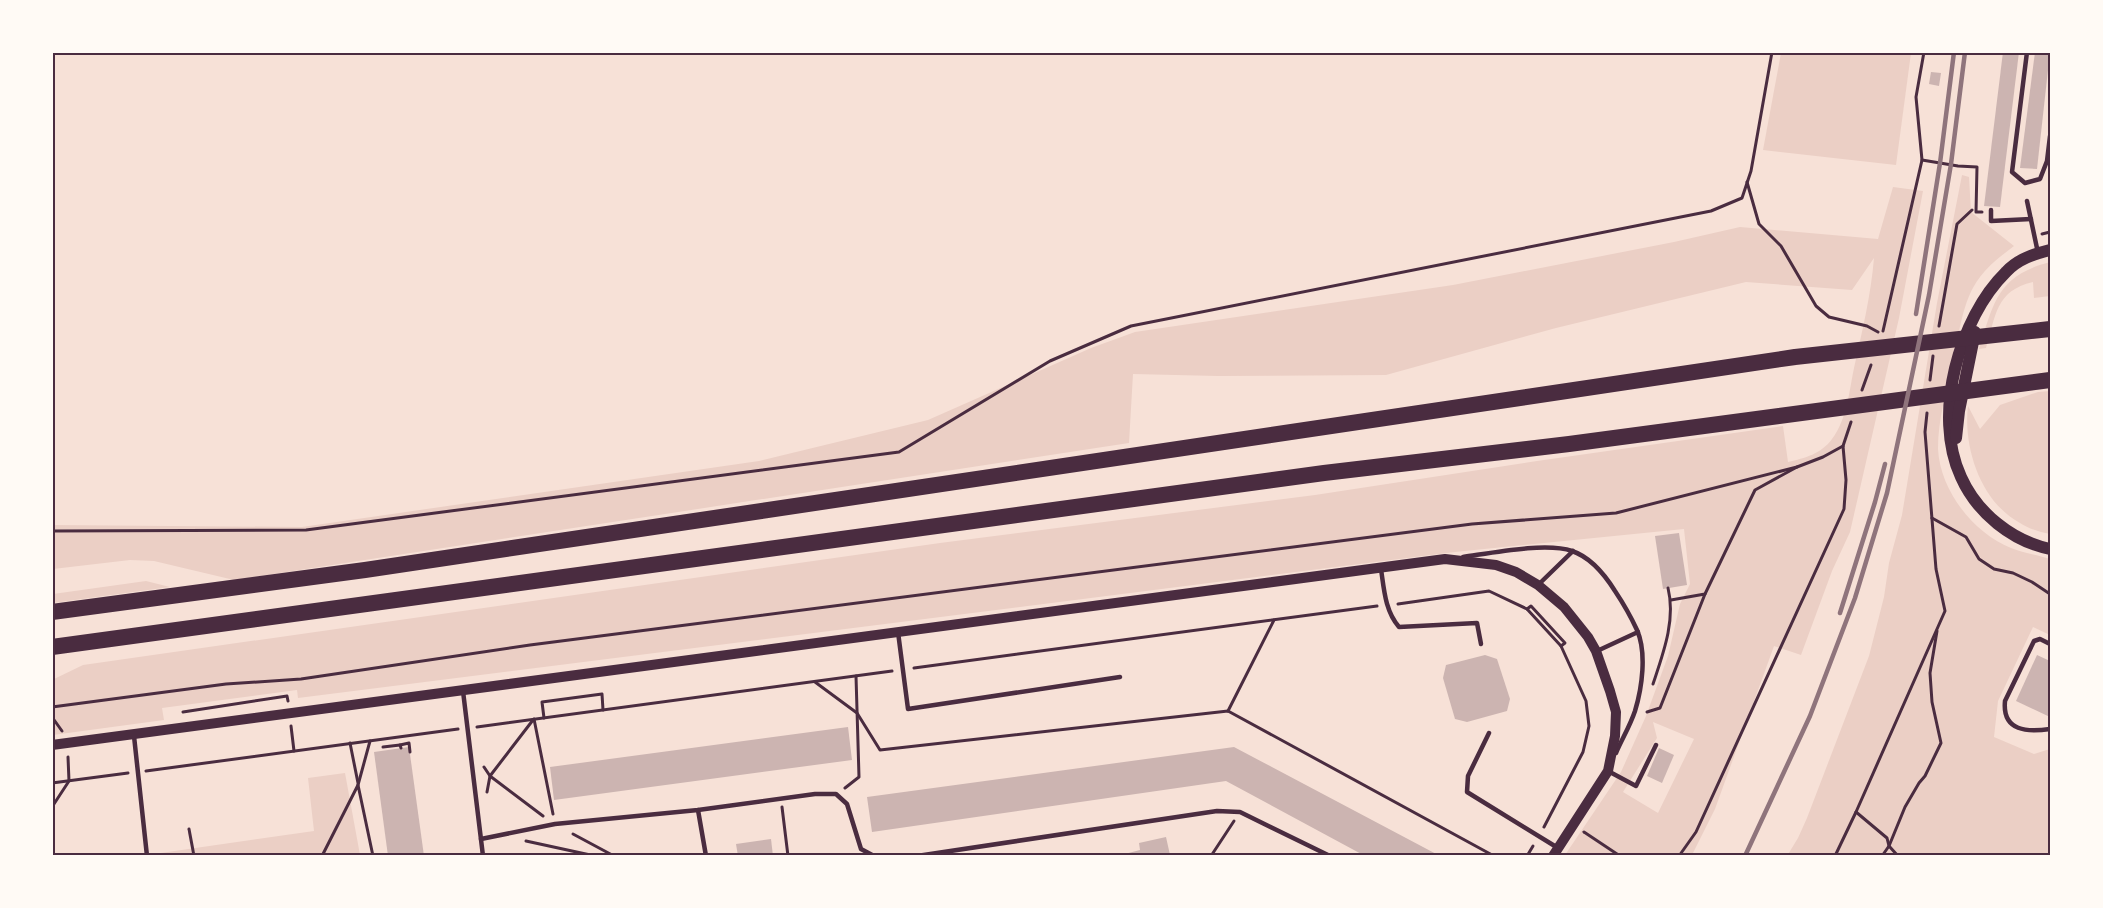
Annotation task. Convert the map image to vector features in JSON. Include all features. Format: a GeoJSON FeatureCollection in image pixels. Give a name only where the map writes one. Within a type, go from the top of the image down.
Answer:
{"type":"FeatureCollection","features":[{"type":"Feature","properties":{"kind":"highway"},"geometry":{"type":"LineString","coordinates":[[52,612],[365,570],[1795,357],[2050,329]]}},
{"type":"Feature","properties":{"kind":"highway"},"geometry":{"type":"LineString","coordinates":[[52,647],[1300,476],[1569,444],[2050,380]]}},
{"type":"Feature","properties":{"kind":"main road"},"geometry":{"type":"LineString","coordinates":[[2050,250],[2022,259],[2006,271],[1982,304],[1969,326],[1961,348],[1949,404],[1948,421],[1961,477],[1977,503],[1996,524],[2019,537],[2050,549]]}},
{"type":"Feature","properties":{"kind":"street"},"geometry":{"type":"LineString","coordinates":[[52,745],[1445,559],[1496,565],[1516,572],[1538,585],[1564,607],[1596,651],[1616,712],[1615,736],[1608,771],[1556,852]]}},
{"type":"Feature","properties":{"kind":"lane"},"geometry":{"type":"LineString","coordinates":[[2027,52],[2012,172],[2025,183],[2040,179],[2049,161],[2050,136]]}},
{"type":"Feature","properties":{"kind":"lane"},"geometry":{"type":"LineString","coordinates":[[2027,201],[2038,253]]}},
{"type":"Feature","properties":{"kind":"lane"},"geometry":{"type":"LineString","coordinates":[[1991,211],[1990,221],[2031,219]]}},
{"type":"Feature","properties":{"kind":"lane"},"geometry":{"type":"LineString","coordinates":[[1445,559],[1554,548],[1573,551],[1599,569],[1622,602],[1638,632],[1642,654],[1642,675],[1635,711],[1608,771],[1636,786],[1656,745]]}},
{"type":"Feature","properties":{"kind":"lane"},"geometry":{"type":"LineString","coordinates":[[1538,585],[1573,551]]}},
{"type":"Feature","properties":{"kind":"lane"},"geometry":{"type":"LineString","coordinates":[[1381,569],[1387,605],[1393,620],[1399,627],[1477,623],[1481,644]]}},
{"type":"Feature","properties":{"kind":"lane"},"geometry":{"type":"LineString","coordinates":[[897,632],[908,709],[1120,677]]}},
{"type":"Feature","properties":{"kind":"lane"},"geometry":{"type":"LineString","coordinates":[[1596,651],[1638,632]]}},
{"type":"Feature","properties":{"kind":"lane"},"geometry":{"type":"LineString","coordinates":[[2050,644],[2040,639],[2034,641],[2005,701],[2004,710],[2013,726],[2030,732],[2050,729]]}},
{"type":"Feature","properties":{"kind":"lane"},"geometry":{"type":"LineString","coordinates":[[462,689],[483,855]]}},
{"type":"Feature","properties":{"kind":"lane"},"geometry":{"type":"LineString","coordinates":[[1489,733],[1468,776],[1467,792],[1539,836],[1556,852]]}},
{"type":"Feature","properties":{"kind":"lane"},"geometry":{"type":"LineString","coordinates":[[133,734],[147,855]]}},
{"type":"Feature","properties":{"kind":"lane"},"geometry":{"type":"LineString","coordinates":[[481,839],[555,824],[698,810],[815,794],[836,794],[848,804],[861,849],[874,855]]}},
{"type":"Feature","properties":{"kind":"lane"},"geometry":{"type":"LineString","coordinates":[[698,810],[706,855]]}},
{"type":"Feature","properties":{"kind":"lane"},"geometry":{"type":"LineString","coordinates":[[917,855],[1217,812],[1240,812],[1330,855]]}},
{"type":"Feature","properties":{"kind":"path"},"geometry":{"type":"LineString","coordinates":[[52,531],[306,530],[899,452],[1050,361],[1131,326],[1711,211],[1742,198],[1751,171],[1772,52]]}},
{"type":"Feature","properties":{"kind":"path"},"geometry":{"type":"LineString","coordinates":[[1747,182],[1759,224],[1781,246],[1816,306],[1829,317],[1867,326],[1882,334],[1922,160],[1916,97],[1924,52]]}},
{"type":"Feature","properties":{"kind":"path"},"geometry":{"type":"LineString","coordinates":[[1922,160],[1977,167],[1976,212],[1991,211]]}},
{"type":"Feature","properties":{"kind":"path"},"geometry":{"type":"LineString","coordinates":[[1938,330],[1957,224],[1972,210]]}},
{"type":"Feature","properties":{"kind":"path"},"geometry":{"type":"LineString","coordinates":[[1930,386],[1934,352]]}},
{"type":"Feature","properties":{"kind":"path"},"geometry":{"type":"LineString","coordinates":[[1863,390],[1875,356]]}},
{"type":"Feature","properties":{"kind":"path"},"geometry":{"type":"LineString","coordinates":[[1835,855],[1857,812],[1945,611],[1935,569],[1924,432],[1927,409]]}},
{"type":"Feature","properties":{"kind":"path"},"geometry":{"type":"LineString","coordinates":[[1679,855],[1696,832],[1844,509],[1846,480],[1843,446],[1855,412]]}},
{"type":"Feature","properties":{"kind":"path"},"geometry":{"type":"LineString","coordinates":[[52,708],[226,684],[301,679],[554,642],[1472,524],[1617,513],[1797,467],[1822,458],[1843,446]]}},
{"type":"Feature","properties":{"kind":"path"},"geometry":{"type":"LineString","coordinates":[[1647,705],[1645,712],[1660,708],[1705,594],[1755,490],[1797,467]]}},
{"type":"Feature","properties":{"kind":"path"},"geometry":{"type":"LineString","coordinates":[[1931,518],[1966,537],[1979,559],[1994,568],[2013,573],[2032,582],[2050,594]]}},
{"type":"Feature","properties":{"kind":"path"},"geometry":{"type":"LineString","coordinates":[[1652,687],[1663,655],[1671,616],[1668,588]]}},
{"type":"Feature","properties":{"kind":"path"},"geometry":{"type":"LineString","coordinates":[[52,783],[1488,591],[1527,609],[1531,606],[1546,621],[1565,643],[1561,646],[1586,702],[1589,726],[1583,752],[1558,803],[1527,855]]}},
{"type":"Feature","properties":{"kind":"path"},"geometry":{"type":"LineString","coordinates":[[1671,600],[1705,594]]}},
{"type":"Feature","properties":{"kind":"path"},"geometry":{"type":"LineString","coordinates":[[1228,711],[1274,620]]}},
{"type":"Feature","properties":{"kind":"path"},"geometry":{"type":"LineString","coordinates":[[1882,855],[1889,846],[1905,807],[1925,776],[1941,743],[1932,702],[1930,673],[1937,630]]}},
{"type":"Feature","properties":{"kind":"path"},"geometry":{"type":"LineString","coordinates":[[836,794],[860,777],[856,676]]}},
{"type":"Feature","properties":{"kind":"path"},"geometry":{"type":"LineString","coordinates":[[815,681],[857,713],[880,750],[1228,711],[1494,855]]}},
{"type":"Feature","properties":{"kind":"path"},"geometry":{"type":"LineString","coordinates":[[544,717],[542,702],[590,695],[602,694],[603,710]]}},
{"type":"Feature","properties":{"kind":"path"},"geometry":{"type":"LineString","coordinates":[[173,714],[249,702]]}},
{"type":"Feature","properties":{"kind":"path"},"geometry":{"type":"LineString","coordinates":[[52,717],[68,743],[69,781],[52,807]]}},
{"type":"Feature","properties":{"kind":"path"},"geometry":{"type":"LineString","coordinates":[[486,796],[490,776],[534,719]]}},
{"type":"Feature","properties":{"kind":"path"},"geometry":{"type":"LineString","coordinates":[[534,719],[555,824]]}},
{"type":"Feature","properties":{"kind":"path"},"geometry":{"type":"LineString","coordinates":[[382,739],[383,749],[409,743],[410,752]]}},
{"type":"Feature","properties":{"kind":"path"},"geometry":{"type":"LineString","coordinates":[[322,855],[358,785],[369,741]]}},
{"type":"Feature","properties":{"kind":"path"},"geometry":{"type":"LineString","coordinates":[[350,743],[373,855]]}},
{"type":"Feature","properties":{"kind":"path"},"geometry":{"type":"LineString","coordinates":[[470,749],[490,776],[555,824],[614,855]]}},
{"type":"Feature","properties":{"kind":"path"},"geometry":{"type":"LineString","coordinates":[[780,800],[788,855]]}},
{"type":"Feature","properties":{"kind":"path"},"geometry":{"type":"LineString","coordinates":[[1211,855],[1240,812]]}},
{"type":"Feature","properties":{"kind":"path"},"geometry":{"type":"LineString","coordinates":[[1857,812],[1887,838],[1889,846],[1898,855]]}},
{"type":"Feature","properties":{"kind":"path"},"geometry":{"type":"LineString","coordinates":[[1573,825],[1620,855]]}},
{"type":"Feature","properties":{"kind":"path"},"geometry":{"type":"LineString","coordinates":[[189,829],[194,855]]}},
{"type":"Feature","properties":{"kind":"path"},"geometry":{"type":"LineString","coordinates":[[500,835],[595,855]]}},
{"type":"Feature","properties":{"kind":"shaded area"},"geometry":{"type":"Polygon","coordinates":[[[1781,53],[1911,53],[1896,165],[1763,150],[1781,53]]]}},
{"type":"Feature","properties":{"kind":"shaded area"},"geometry":{"type":"Polygon","coordinates":[[[1962,175],[1969,177],[1971,212],[2014,246],[1984,273],[1969,296],[1943,406],[1938,449],[1945,480],[1961,508],[1972,521],[1997,541],[2011,548],[2050,559],[2050,635],[2033,627],[1998,701],[1994,737],[2034,754],[2050,749],[2050,855],[1787,856],[1807,818],[1869,656],[1902,515],[1937,303],[1962,175]]]}},
{"type":"Feature","properties":{"kind":"shaded area"},"geometry":{"type":"Polygon","coordinates":[[[1893,187],[1923,191],[1899,318],[1850,532],[1832,571],[1801,655],[1774,646],[1715,809],[1692,855],[1565,855],[1621,772],[1646,716],[1668,656],[1680,604],[1690,584],[1684,529],[1455,552],[298,698],[297,690],[162,708],[164,720],[53,735],[52,680],[83,665],[940,543],[1315,495],[1783,426],[1788,462],[1812,455],[1823,448],[1832,439],[1841,423],[1847,405],[1866,313],[1874,258],[1852,290],[1746,282],[1556,328],[1386,375],[1133,374],[1129,443],[234,580],[154,561],[130,560],[53,569],[53,525],[302,527],[759,461],[928,420],[1091,348],[1135,332],[1453,285],[1740,227],[1878,239],[1893,187]],[[1653,722],[1657,738],[1623,792],[1658,813],[1694,739],[1653,722]]]}},
{"type":"Feature","properties":{"kind":"shaded area"},"geometry":{"type":"Polygon","coordinates":[[[2050,262],[2050,296],[2034,298],[2033,282],[2011,292],[1999,306],[1986,348],[1979,349],[1994,305],[2008,283],[2032,268],[2050,262]]]}},
{"type":"Feature","properties":{"kind":"shaded area"},"geometry":{"type":"Polygon","coordinates":[[[2050,391],[2050,534],[2023,525],[2006,514],[1995,502],[1985,488],[1972,456],[1967,422],[1968,406],[1980,429],[2000,405],[2038,392],[2050,391]]]}},
{"type":"Feature","properties":{"kind":"shaded area"},"geometry":{"type":"Polygon","coordinates":[[[146,581],[170,587],[53,603],[53,594],[146,581]]]}},
{"type":"Feature","properties":{"kind":"shaded area"},"geometry":{"type":"Polygon","coordinates":[[[345,773],[360,855],[311,855],[306,853],[294,856],[140,856],[314,831],[308,778],[345,773]]]}},
{"type":"Feature","properties":{"kind":"building"},"geometry":{"type":"Polygon","coordinates":[[[2003,52],[2019,52],[2000,207],[1984,206],[2003,52]]]}},
{"type":"Feature","properties":{"kind":"building"},"geometry":{"type":"Polygon","coordinates":[[[2035,52],[2050,52],[2037,169],[2020,168],[2035,52]]]}},
{"type":"Feature","properties":{"kind":"building"},"geometry":{"type":"Polygon","coordinates":[[[1931,72],[1941,73],[1939,86],[1929,84],[1931,72]]]}},
{"type":"Feature","properties":{"kind":"building"},"geometry":{"type":"Polygon","coordinates":[[[1679,533],[1687,585],[1663,589],[1655,536],[1679,533]]]}},
{"type":"Feature","properties":{"kind":"building"},"geometry":{"type":"Polygon","coordinates":[[[1485,655],[1497,659],[1510,699],[1507,711],[1467,722],[1455,719],[1443,678],[1446,665],[1485,655]]]}},
{"type":"Feature","properties":{"kind":"building"},"geometry":{"type":"Polygon","coordinates":[[[2037,655],[2050,661],[2050,717],[2016,701],[2037,655]]]}},
{"type":"Feature","properties":{"kind":"building"},"geometry":{"type":"Polygon","coordinates":[[[848,727],[852,760],[554,800],[550,767],[848,727]]]}},
{"type":"Feature","properties":{"kind":"building"},"geometry":{"type":"Polygon","coordinates":[[[409,747],[424,856],[388,856],[374,752],[409,747]]]}},
{"type":"Feature","properties":{"kind":"building"},"geometry":{"type":"Polygon","coordinates":[[[1234,747],[1440,856],[1365,856],[1226,781],[872,832],[867,797],[1234,747]]]}},
{"type":"Feature","properties":{"kind":"building"},"geometry":{"type":"Polygon","coordinates":[[[1659,748],[1674,755],[1662,783],[1647,776],[1659,748]]]}},
{"type":"Feature","properties":{"kind":"building"},"geometry":{"type":"Polygon","coordinates":[[[1166,837],[1170,855],[1117,856],[1140,850],[1139,843],[1166,837]]]}},
{"type":"Feature","properties":{"kind":"building"},"geometry":{"type":"Polygon","coordinates":[[[771,839],[773,856],[738,856],[736,844],[771,839]]]}},
{"type":"Feature","properties":{"kind":"railway"},"geometry":{"type":"LineString","coordinates":[[1916,314],[1940,163],[1954,52]]}},
{"type":"Feature","properties":{"kind":"railway"},"geometry":{"type":"LineString","coordinates":[[1745,856],[1810,716],[1855,598],[1887,493],[1929,295],[1951,164],[1965,52]]}},
{"type":"Feature","properties":{"kind":"railway"},"geometry":{"type":"LineString","coordinates":[[1840,613],[1885,464]]}}]}
